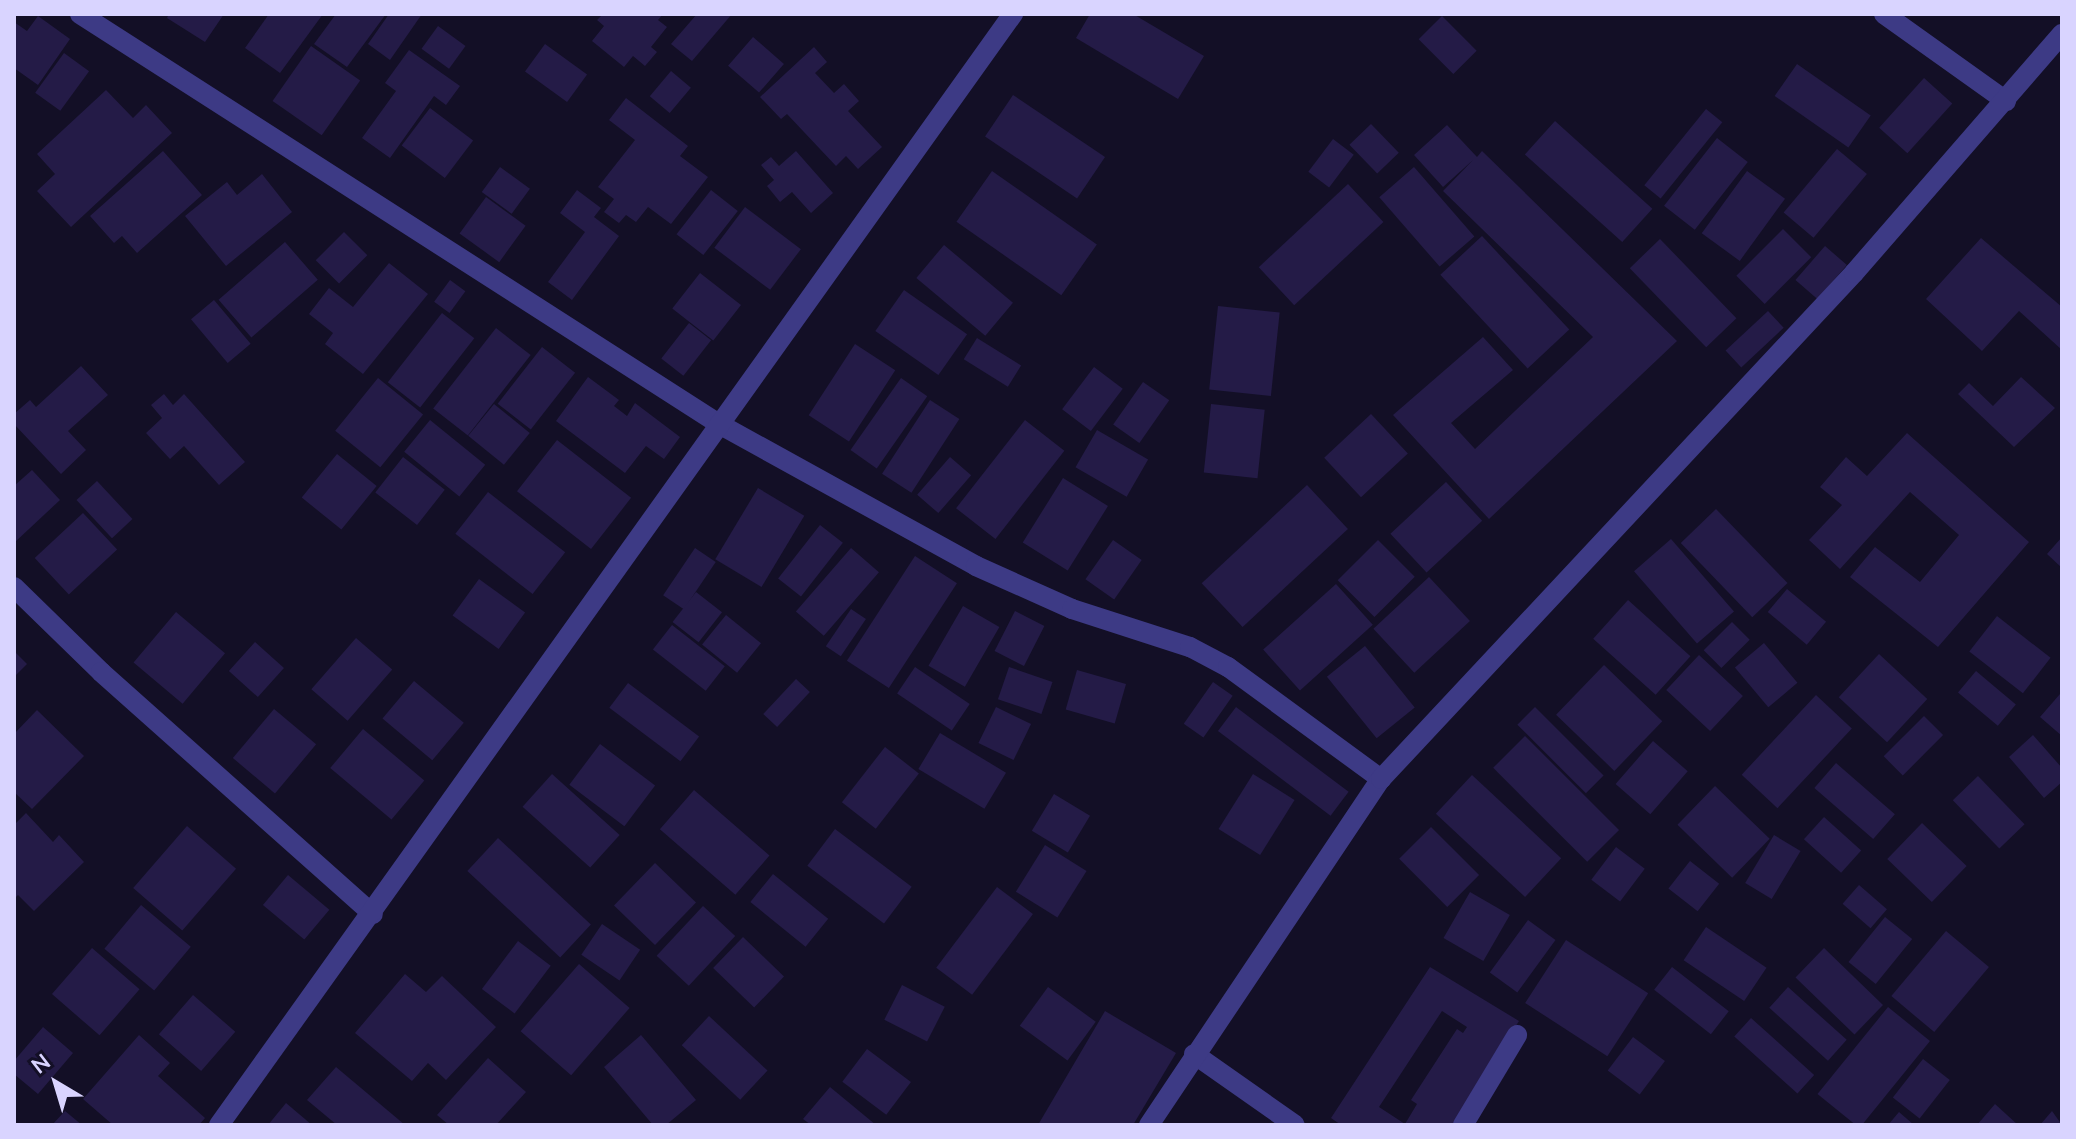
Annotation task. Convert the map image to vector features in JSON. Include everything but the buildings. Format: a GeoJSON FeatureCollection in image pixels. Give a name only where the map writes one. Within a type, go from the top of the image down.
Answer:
{"type":"FeatureCollection","features":[{"type":"Feature","properties":{"kind":"street"},"geometry":{"type":"LineString","coordinates":[[80,14],[719,424],[976,566],[1072,609],[1190,647],[1228,667],[1381,779]]}},
{"type":"Feature","properties":{"kind":"street"},"geometry":{"type":"LineString","coordinates":[[219,1125],[373,914],[1013,14]]}},
{"type":"Feature","properties":{"kind":"street"},"geometry":{"type":"LineString","coordinates":[[1884,14],[2006,101]]}},
{"type":"Feature","properties":{"kind":"street"},"geometry":{"type":"LineString","coordinates":[[1149,1125],[1381,779],[1854,273],[2062,34]]}},
{"type":"Feature","properties":{"kind":"street"},"geometry":{"type":"LineString","coordinates":[[14,587],[101,672],[373,914]]}},
{"type":"Feature","properties":{"kind":"street"},"geometry":{"type":"LineString","coordinates":[[1463,1125],[1517,1035]]}},
{"type":"Feature","properties":{"kind":"street"},"geometry":{"type":"LineString","coordinates":[[1194,1054],[1295,1125]]}}]}
